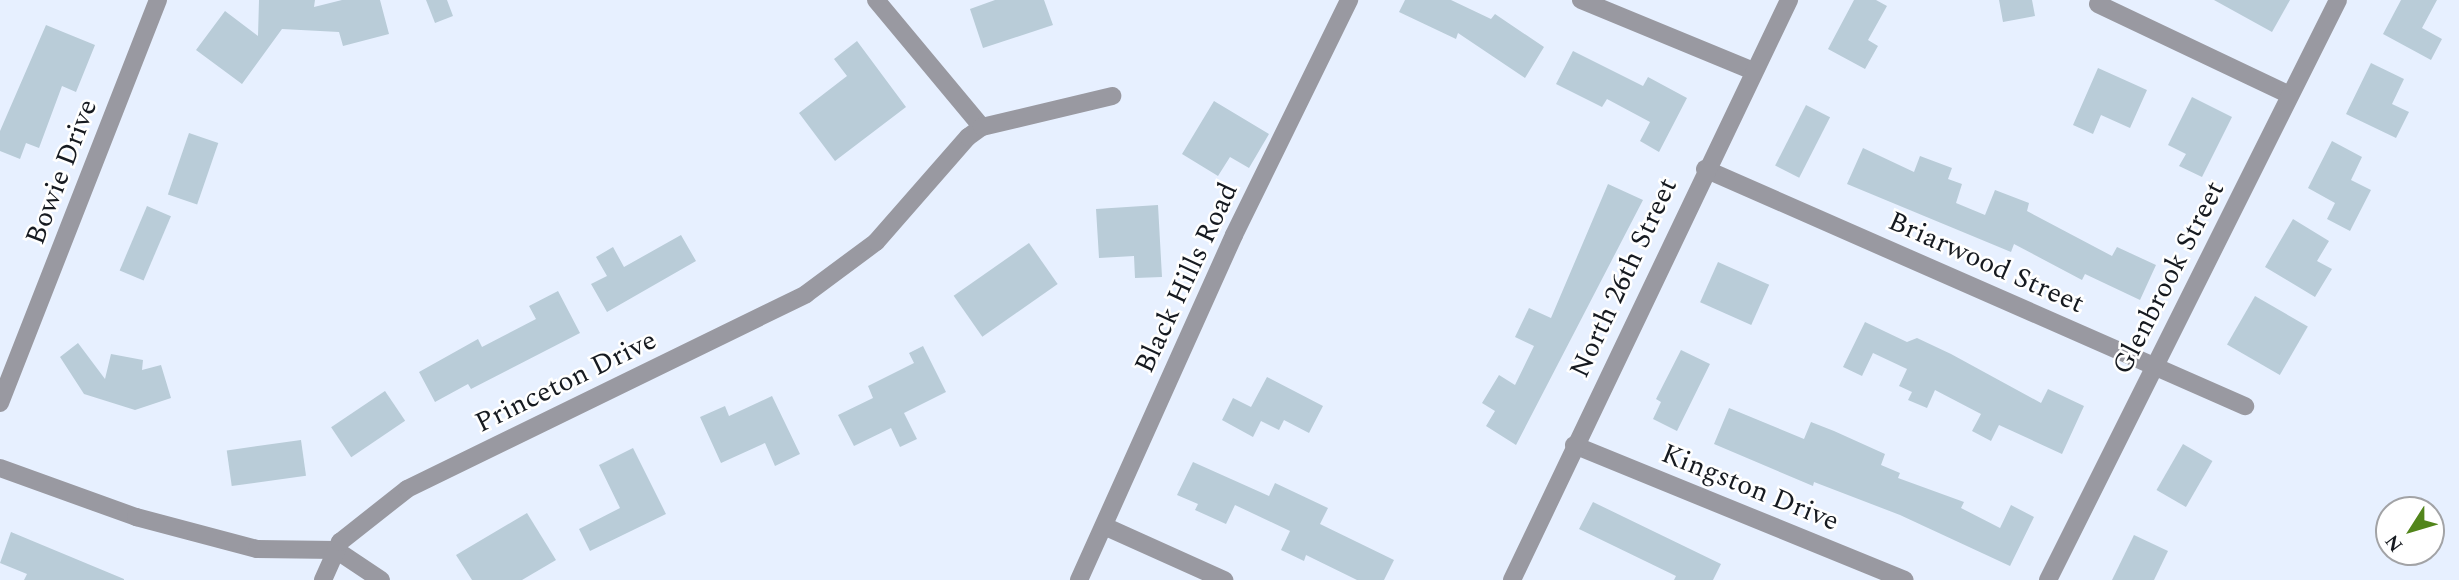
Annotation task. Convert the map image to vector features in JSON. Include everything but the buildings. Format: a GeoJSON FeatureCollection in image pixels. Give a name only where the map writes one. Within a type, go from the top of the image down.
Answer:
{"type":"FeatureCollection","features":[{"type":"Feature","properties":{"kind":"street","name":"Bowie Drive"},"geometry":{"type":"LineString","coordinates":[[0,403],[158,0]]}},
{"type":"Feature","properties":{"kind":"street"},"geometry":{"type":"LineString","coordinates":[[876,0],[982,127]]}},
{"type":"Feature","properties":{"kind":"street","name":"Black Hills Road"},"geometry":{"type":"LineString","coordinates":[[1079,580],[1234,235],[1349,0]]}},
{"type":"Feature","properties":{"kind":"street"},"geometry":{"type":"LineString","coordinates":[[1581,0],[1753,71]]}},
{"type":"Feature","properties":{"kind":"street","name":"North 26th Street"},"geometry":{"type":"LineString","coordinates":[[1512,580],[1705,169],[1789,0]]}},
{"type":"Feature","properties":{"kind":"street","name":"Glenbrook Street"},"geometry":{"type":"LineString","coordinates":[[2048,580],[2338,0]]}},
{"type":"Feature","properties":{"kind":"street"},"geometry":{"type":"LineString","coordinates":[[2098,4],[2290,95]]}},
{"type":"Feature","properties":{"kind":"street","name":"Princeton Drive"},"geometry":{"type":"LineString","coordinates":[[323,580],[336,550],[362,521],[407,489],[806,294],[876,242],[968,137],[982,127],[1112,96]]}},
{"type":"Feature","properties":{"kind":"street","name":"Briarwood Street"},"geometry":{"type":"LineString","coordinates":[[1705,169],[2245,406]]}},
{"type":"Feature","properties":{"kind":"street","name":"Kingston Drive"},"geometry":{"type":"LineString","coordinates":[[1574,444],[1905,580]]}},
{"type":"Feature","properties":{"kind":"street"},"geometry":{"type":"LineString","coordinates":[[0,468],[136,517],[257,549],[336,550],[381,580]]}},
{"type":"Feature","properties":{"kind":"street"},"geometry":{"type":"LineString","coordinates":[[1104,526],[1224,580]]}}]}
